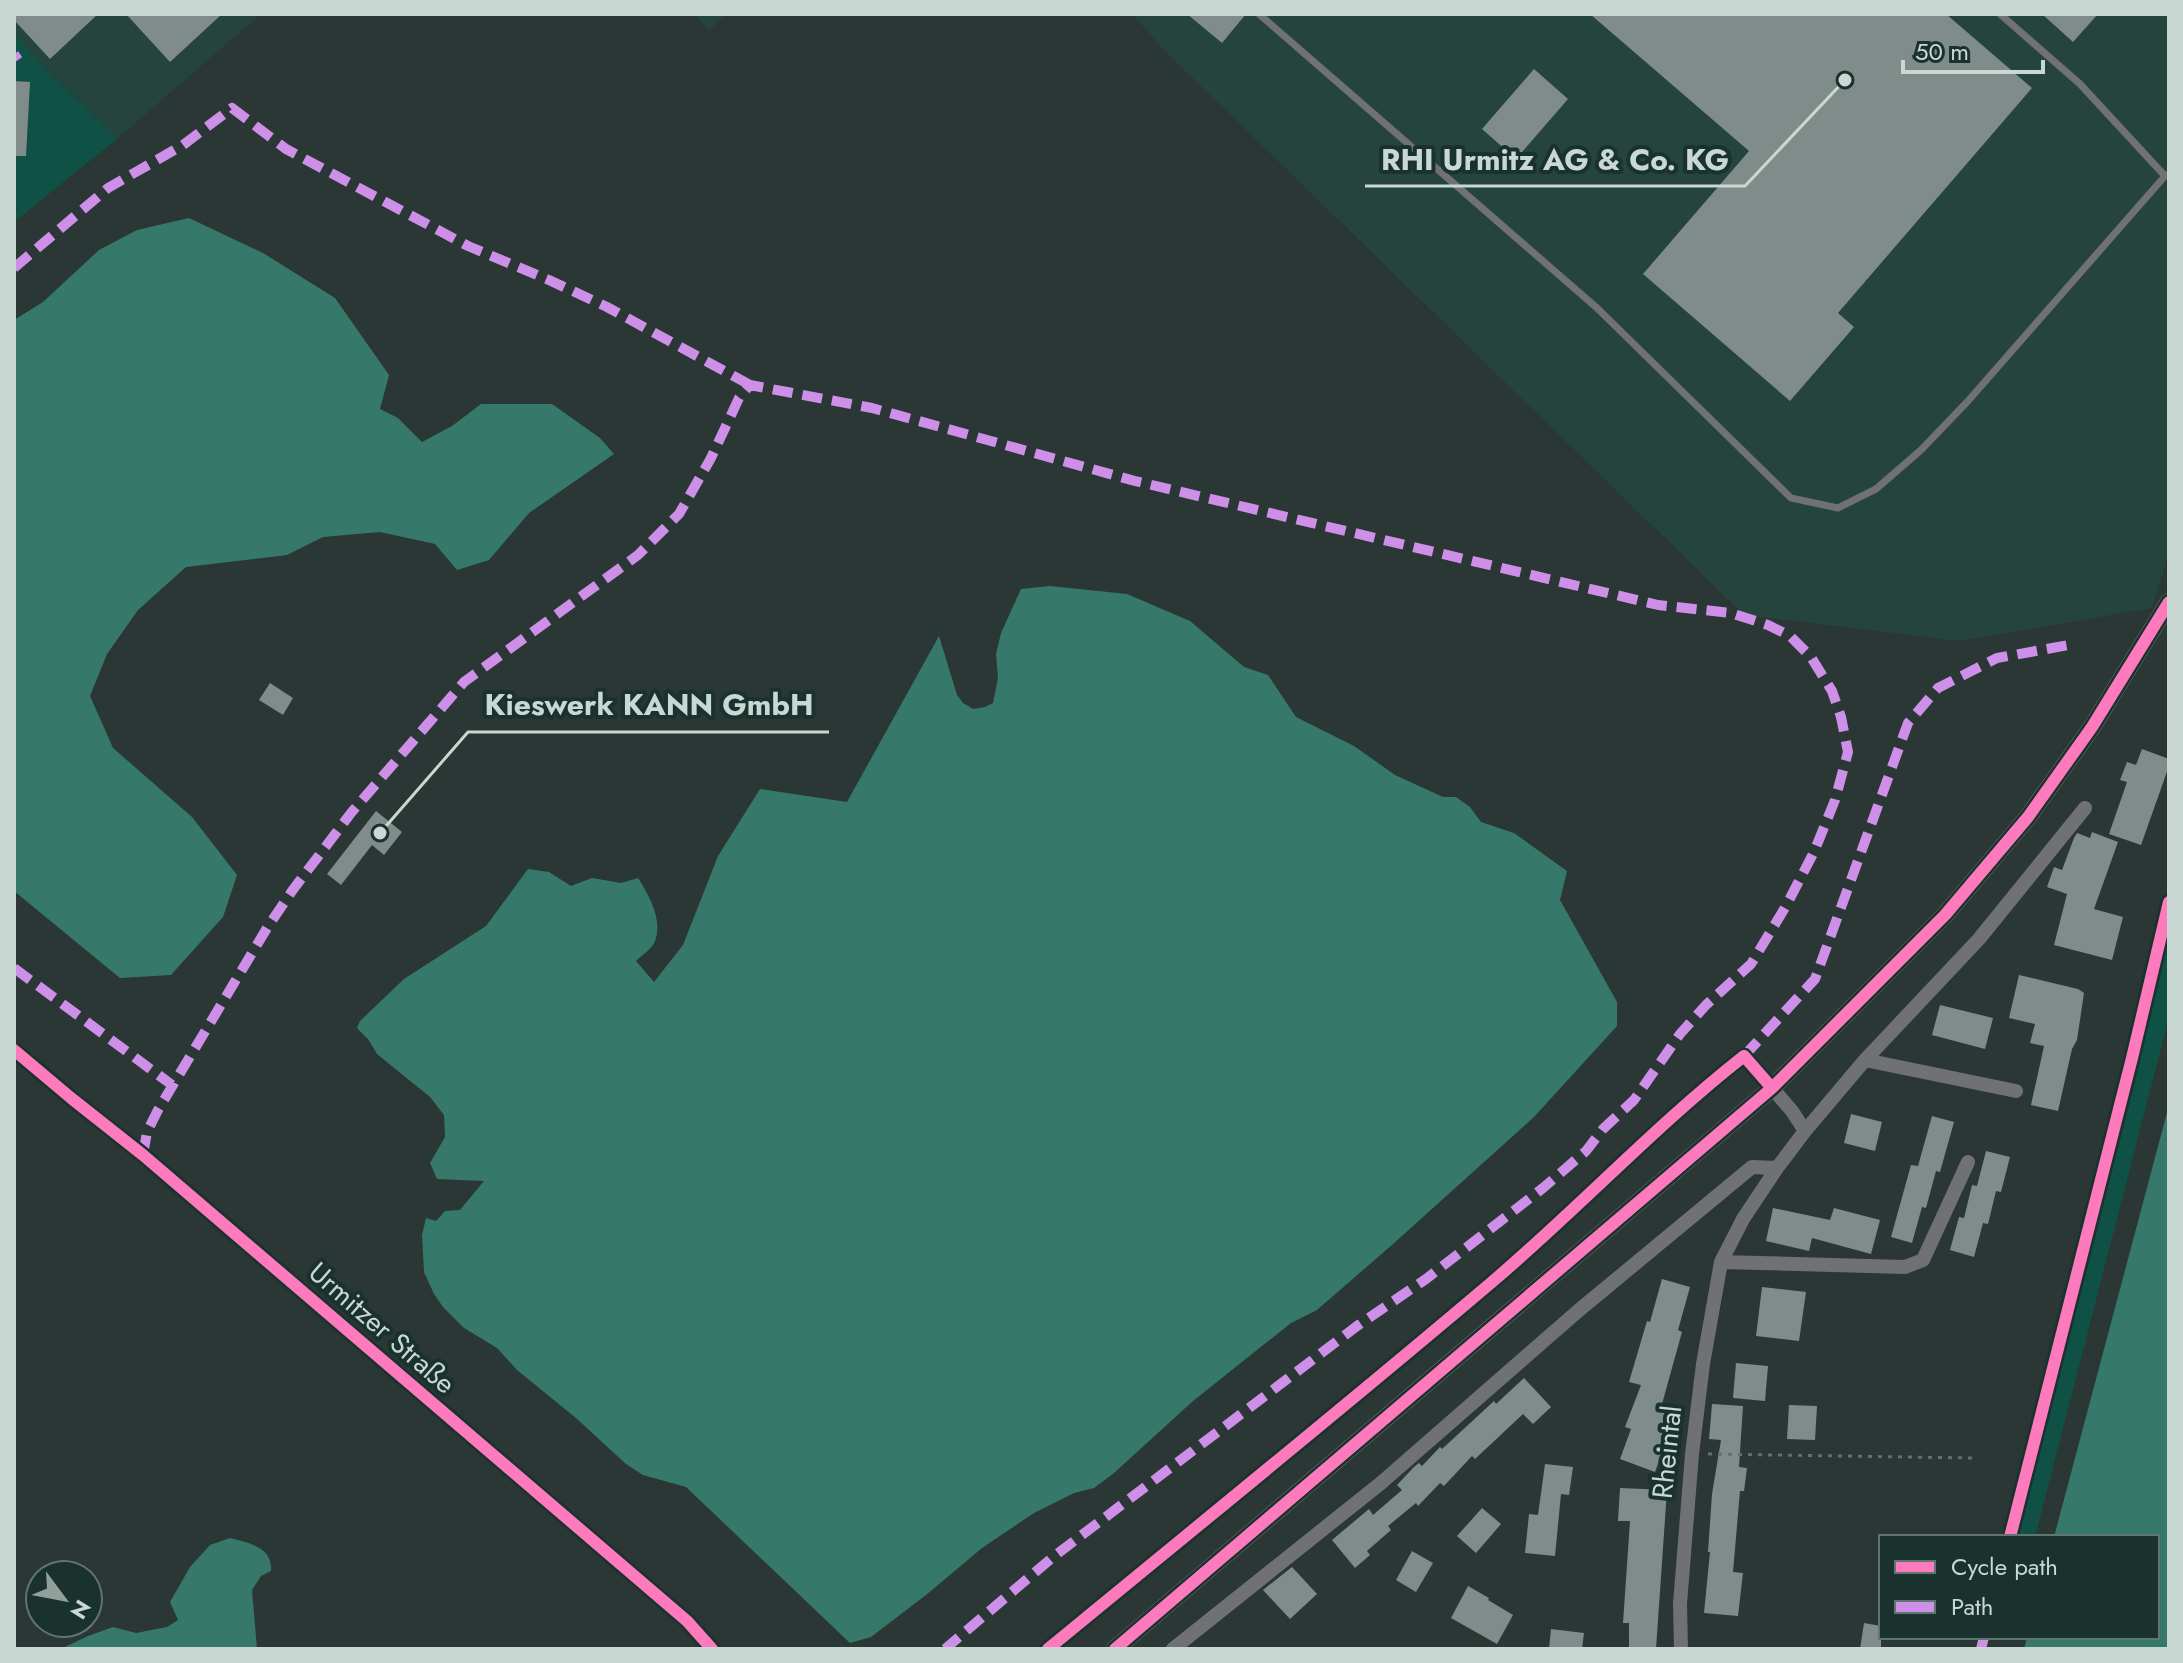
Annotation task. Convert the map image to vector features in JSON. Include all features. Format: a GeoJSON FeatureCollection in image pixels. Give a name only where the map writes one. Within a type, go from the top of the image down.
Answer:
{"type":"FeatureCollection","features":[{"type":"Feature","properties":{"kind":"street"},"geometry":{"type":"LineString","coordinates":[[1115,1649],[1772,1088],[1945,915],[2028,817],[2092,727],[2169,602]]}},
{"type":"Feature","properties":{"kind":"street","name":"Rheintal"},"geometry":{"type":"LineString","coordinates":[[1681,1649],[1680,1604],[1692,1454],[1703,1364],[1721,1262],[1743,1219],[1805,1131],[1865,1060],[1979,939],[2085,808]]}},
{"type":"Feature","properties":{"kind":"street","name":"Urmitzer Straße"},"geometry":{"type":"LineString","coordinates":[[14,1050],[143,1155],[675,1611],[712,1649]]}},
{"type":"Feature","properties":{"kind":"street"},"geometry":{"type":"LineString","coordinates":[[1865,1060],[2016,1091]]}},
{"type":"Feature","properties":{"kind":"street"},"geometry":{"type":"LineString","coordinates":[[1772,1088],[1805,1131]]}},
{"type":"Feature","properties":{"kind":"street"},"geometry":{"type":"LineString","coordinates":[[1721,1262],[1905,1267],[1923,1260],[1968,1162]]}},
{"type":"Feature","properties":{"kind":"street"},"geometry":{"type":"LineString","coordinates":[[1173,1649],[1381,1483],[1578,1311],[1752,1167],[1777,1168]]}},
{"type":"Feature","properties":{"kind":"lane"},"geometry":{"type":"LineString","coordinates":[[1259,14],[1597,308],[1791,498],[1838,508],[1876,489],[1921,450],[2167,175],[2080,84],[2000,14]]}},
{"type":"Feature","properties":{"kind":"path"},"geometry":{"type":"LineString","coordinates":[[1692,1454],[1973,1458]]}},
{"type":"Feature","properties":{"kind":"shaded area"},"geometry":{"type":"Polygon","coordinates":[[[14,14],[261,14],[117,139],[14,34],[14,14]]]}},
{"type":"Feature","properties":{"kind":"shaded area"},"geometry":{"type":"Polygon","coordinates":[[[695,14],[727,14],[709,30],[695,14]]]}},
{"type":"Feature","properties":{"kind":"shaded area"},"geometry":{"type":"Polygon","coordinates":[[[1132,14],[2169,14],[2169,553],[2152,608],[1959,641],[1744,615],[1165,51],[1132,14]]]}},
{"type":"Feature","properties":{"kind":"shaded area"},"geometry":{"type":"Polygon","coordinates":[[[14,34],[117,139],[14,222],[14,34]]]}},
{"type":"Feature","properties":{"kind":"shaded area"},"geometry":{"type":"Polygon","coordinates":[[[189,218],[263,253],[335,298],[389,375],[380,409],[398,418],[422,442],[452,426],[481,404],[552,404],[600,438],[614,454],[529,513],[489,560],[457,570],[435,544],[380,532],[323,537],[287,555],[186,567],[138,610],[107,654],[90,696],[113,748],[192,817],[237,875],[223,917],[171,975],[120,978],[14,891],[14,320],[43,302],[99,250],[137,230],[189,218]]]}},
{"type":"Feature","properties":{"kind":"shaded area"},"geometry":{"type":"Polygon","coordinates":[[[1050,586],[1127,594],[1190,621],[1244,667],[1268,675],[1296,717],[1354,746],[1395,775],[1443,797],[1456,797],[1470,807],[1481,822],[1514,833],[1567,871],[1560,900],[1617,1002],[1617,1026],[1534,1117],[1317,1310],[1291,1323],[1193,1401],[1094,1488],[1074,1493],[1034,1513],[982,1548],[871,1637],[850,1643],[686,1487],[643,1475],[626,1464],[517,1370],[497,1348],[464,1328],[443,1307],[424,1272],[422,1235],[426,1218],[436,1221],[445,1211],[460,1210],[484,1181],[437,1179],[430,1163],[445,1137],[444,1115],[430,1097],[377,1054],[357,1028],[360,1021],[404,979],[486,926],[528,869],[549,872],[571,886],[592,878],[621,883],[638,878],[656,916],[657,933],[654,944],[636,961],[654,982],[683,945],[718,856],[760,789],[847,802],[939,636],[957,695],[963,703],[973,709],[993,703],[998,678],[996,654],[1001,633],[1021,589],[1050,586]]]}},
{"type":"Feature","properties":{"kind":"shaded area"},"geometry":{"type":"Polygon","coordinates":[[[2169,924],[2169,1017],[2036,1535],[2019,1535],[2141,1058],[2169,924]]]}},
{"type":"Feature","properties":{"kind":"shaded area"},"geometry":{"type":"Polygon","coordinates":[[[2169,1105],[2169,1649],[2024,1649],[2026,1639],[2159,1639],[2159,1535],[2055,1535],[2169,1105]]]}},
{"type":"Feature","properties":{"kind":"shaded area"},"geometry":{"type":"Polygon","coordinates":[[[230,1538],[258,1547],[268,1556],[271,1571],[261,1576],[252,1590],[257,1649],[61,1649],[82,1639],[104,1639],[104,1630],[113,1627],[136,1633],[167,1627],[178,1620],[170,1602],[190,1567],[210,1545],[230,1538]]]}},
{"type":"Feature","properties":{"kind":"building"},"geometry":{"type":"Polygon","coordinates":[[[14,14],[98,14],[50,59],[14,20],[14,14]]]}},
{"type":"Feature","properties":{"kind":"building"},"geometry":{"type":"Polygon","coordinates":[[[126,14],[222,14],[170,62],[126,14]]]}},
{"type":"Feature","properties":{"kind":"building"},"geometry":{"type":"Polygon","coordinates":[[[1187,14],[1246,14],[1222,43],[1187,14]]]}},
{"type":"Feature","properties":{"kind":"building"},"geometry":{"type":"Polygon","coordinates":[[[1590,14],[1946,14],[2032,88],[1838,313],[1854,327],[1790,401],[1643,274],[1749,151],[1590,14]]]}},
{"type":"Feature","properties":{"kind":"building"},"geometry":{"type":"Polygon","coordinates":[[[2042,14],[2098,14],[2073,42],[2042,14]]]}},
{"type":"Feature","properties":{"kind":"building"},"geometry":{"type":"Polygon","coordinates":[[[1534,69],[1568,99],[1516,159],[1482,129],[1534,69]]]}},
{"type":"Feature","properties":{"kind":"building"},"geometry":{"type":"Polygon","coordinates":[[[14,81],[30,82],[26,156],[14,156],[14,81]]]}},
{"type":"Feature","properties":{"kind":"building"},"geometry":{"type":"Polygon","coordinates":[[[270,683],[293,698],[283,715],[259,700],[270,683]]]}},
{"type":"Feature","properties":{"kind":"building"},"geometry":{"type":"Polygon","coordinates":[[[2142,749],[2169,759],[2169,766],[2141,845],[2109,834],[2127,782],[2120,780],[2127,762],[2136,765],[2142,749]]]}},
{"type":"Feature","properties":{"kind":"building"},"geometry":{"type":"Polygon","coordinates":[[[376,811],[402,832],[384,855],[372,845],[341,885],[327,874],[376,811]]]}},
{"type":"Feature","properties":{"kind":"building"},"geometry":{"type":"Polygon","coordinates":[[[2092,832],[2118,842],[2094,909],[2123,917],[2112,960],[2054,945],[2067,894],[2047,887],[2054,867],[2062,870],[2077,833],[2090,838],[2092,832]]]}},
{"type":"Feature","properties":{"kind":"building"},"geometry":{"type":"Polygon","coordinates":[[[2019,975],[2084,993],[2077,1040],[2072,1049],[2058,1111],[2031,1105],[2044,1046],[2030,1043],[2035,1024],[2009,1018],[2019,975]]]}},
{"type":"Feature","properties":{"kind":"building"},"geometry":{"type":"Polygon","coordinates":[[[1940,1005],[1993,1018],[1985,1049],[1932,1035],[1940,1005]]]}},
{"type":"Feature","properties":{"kind":"building"},"geometry":{"type":"Polygon","coordinates":[[[1851,1114],[1882,1122],[1875,1151],[1844,1143],[1851,1114]]]}},
{"type":"Feature","properties":{"kind":"building"},"geometry":{"type":"Polygon","coordinates":[[[1932,1116],[1954,1122],[1940,1172],[1936,1171],[1912,1243],[1891,1237],[1911,1165],[1918,1166],[1932,1116]]]}},
{"type":"Feature","properties":{"kind":"building"},"geometry":{"type":"Polygon","coordinates":[[[1986,1151],[2010,1157],[2001,1192],[1996,1191],[1988,1224],[1983,1223],[1974,1257],[1950,1250],[1959,1217],[1964,1218],[1972,1185],[1977,1186],[1986,1151]]]}},
{"type":"Feature","properties":{"kind":"building"},"geometry":{"type":"Polygon","coordinates":[[[1773,1208],[1830,1220],[1834,1208],[1880,1220],[1871,1254],[1812,1238],[1809,1251],[1766,1241],[1773,1208]]]}},
{"type":"Feature","properties":{"kind":"building"},"geometry":{"type":"Polygon","coordinates":[[[1662,1279],[1690,1287],[1678,1330],[1682,1332],[1662,1404],[1673,1408],[1661,1440],[1666,1442],[1655,1472],[1620,1459],[1631,1429],[1625,1427],[1641,1385],[1629,1382],[1662,1279]]]}},
{"type":"Feature","properties":{"kind":"building"},"geometry":{"type":"Polygon","coordinates":[[[1762,1287],[1806,1292],[1799,1341],[1756,1336],[1762,1287]]]}},
{"type":"Feature","properties":{"kind":"building"},"geometry":{"type":"Polygon","coordinates":[[[1736,1363],[1768,1366],[1765,1401],[1733,1398],[1736,1363]]]}},
{"type":"Feature","properties":{"kind":"building"},"geometry":{"type":"Polygon","coordinates":[[[1524,1378],[1551,1407],[1533,1424],[1523,1414],[1475,1459],[1472,1456],[1444,1486],[1440,1483],[1418,1506],[1416,1503],[1388,1526],[1391,1530],[1367,1551],[1370,1555],[1355,1568],[1332,1540],[1369,1509],[1373,1515],[1402,1490],[1397,1485],[1414,1467],[1419,1463],[1422,1466],[1440,1447],[1442,1449],[1524,1378]]]}},
{"type":"Feature","properties":{"kind":"building"},"geometry":{"type":"Polygon","coordinates":[[[1712,1404],[1743,1406],[1739,1467],[1747,1468],[1744,1491],[1740,1491],[1733,1572],[1743,1573],[1738,1616],[1704,1613],[1712,1494],[1721,1440],[1709,1439],[1712,1404]]]}},
{"type":"Feature","properties":{"kind":"building"},"geometry":{"type":"Polygon","coordinates":[[[1789,1405],[1817,1406],[1815,1440],[1787,1439],[1789,1405]]]}},
{"type":"Feature","properties":{"kind":"building"},"geometry":{"type":"Polygon","coordinates":[[[1545,1464],[1573,1467],[1569,1495],[1561,1494],[1555,1556],[1525,1553],[1529,1514],[1538,1515],[1545,1464]]]}},
{"type":"Feature","properties":{"kind":"building"},"geometry":{"type":"Polygon","coordinates":[[[1620,1488],[1667,1490],[1656,1649],[1629,1649],[1629,1623],[1623,1623],[1630,1521],[1618,1521],[1620,1488]]]}},
{"type":"Feature","properties":{"kind":"building"},"geometry":{"type":"Polygon","coordinates":[[[1482,1508],[1501,1524],[1476,1553],[1457,1536],[1482,1508]]]}},
{"type":"Feature","properties":{"kind":"building"},"geometry":{"type":"Polygon","coordinates":[[[1412,1551],[1433,1563],[1416,1592],[1396,1580],[1412,1551]]]}},
{"type":"Feature","properties":{"kind":"building"},"geometry":{"type":"Polygon","coordinates":[[[1292,1567],[1317,1594],[1290,1619],[1263,1590],[1292,1567]]]}},
{"type":"Feature","properties":{"kind":"building"},"geometry":{"type":"Polygon","coordinates":[[[1468,1586],[1513,1615],[1497,1644],[1451,1618],[1468,1586]]]}},
{"type":"Feature","properties":{"kind":"building"},"geometry":{"type":"Polygon","coordinates":[[[1864,1623],[1879,1626],[1881,1649],[1860,1649],[1864,1623]]]}},
{"type":"Feature","properties":{"kind":"building"},"geometry":{"type":"Polygon","coordinates":[[[1551,1629],[1584,1633],[1582,1649],[1549,1649],[1551,1629]]]}},
{"type":"Feature","properties":{"kind":"marked path"},"geometry":{"type":"LineString","coordinates":[[14,54],[18,60]]}},
{"type":"Feature","properties":{"kind":"marked path"},"geometry":{"type":"LineString","coordinates":[[14,268],[108,188],[183,145],[232,108],[286,149],[468,246],[607,307],[750,385]]}},
{"type":"Feature","properties":{"kind":"marked path"},"geometry":{"type":"LineString","coordinates":[[143,1155],[147,1132],[158,1110],[267,928],[351,813],[464,682],[638,555],[679,514],[711,458],[739,398],[750,385],[872,408],[1135,481],[1658,605],[1731,613],[1790,636],[1811,657],[1832,691],[1848,752],[1835,800],[1814,852],[1751,964],[1680,1034],[1634,1100],[1603,1129],[1586,1151],[1543,1188],[1053,1557],[945,1649]]}},
{"type":"Feature","properties":{"kind":"marked path"},"geometry":{"type":"LineString","coordinates":[[1744,1056],[1815,979],[1908,723],[1938,688],[1997,658],[2069,645]]}},
{"type":"Feature","properties":{"kind":"marked path"},"geometry":{"type":"LineString","coordinates":[[14,968],[172,1085]]}},
{"type":"Feature","properties":{"kind":"marked path"},"geometry":{"type":"LineString","coordinates":[[1981,1649],[1984,1639]]}},
{"type":"Feature","properties":{"kind":"cycle path"},"geometry":{"type":"LineString","coordinates":[[1115,1649],[1772,1088],[1945,915],[2028,817],[2092,727],[2169,602]]}},
{"type":"Feature","properties":{"kind":"cycle path"},"geometry":{"type":"LineString","coordinates":[[2011,1535],[2169,902]]}},
{"type":"Feature","properties":{"kind":"cycle path"},"geometry":{"type":"LineString","coordinates":[[14,1050],[143,1155],[687,1621],[712,1649]]}},
{"type":"Feature","properties":{"kind":"cycle path"},"geometry":{"type":"LineString","coordinates":[[1048,1649],[1492,1282],[1679,1111],[1744,1056],[1772,1088]]}},
{"type":"Feature","properties":{"kind":"place","name":"RHI Urmitz AG & Co. KG"},"geometry":{"type":"Point","coordinates":[1845,80]}},
{"type":"Feature","properties":{"kind":"place","name":"Kieswerk KANN GmbH"},"geometry":{"type":"Point","coordinates":[380,833]}}]}
